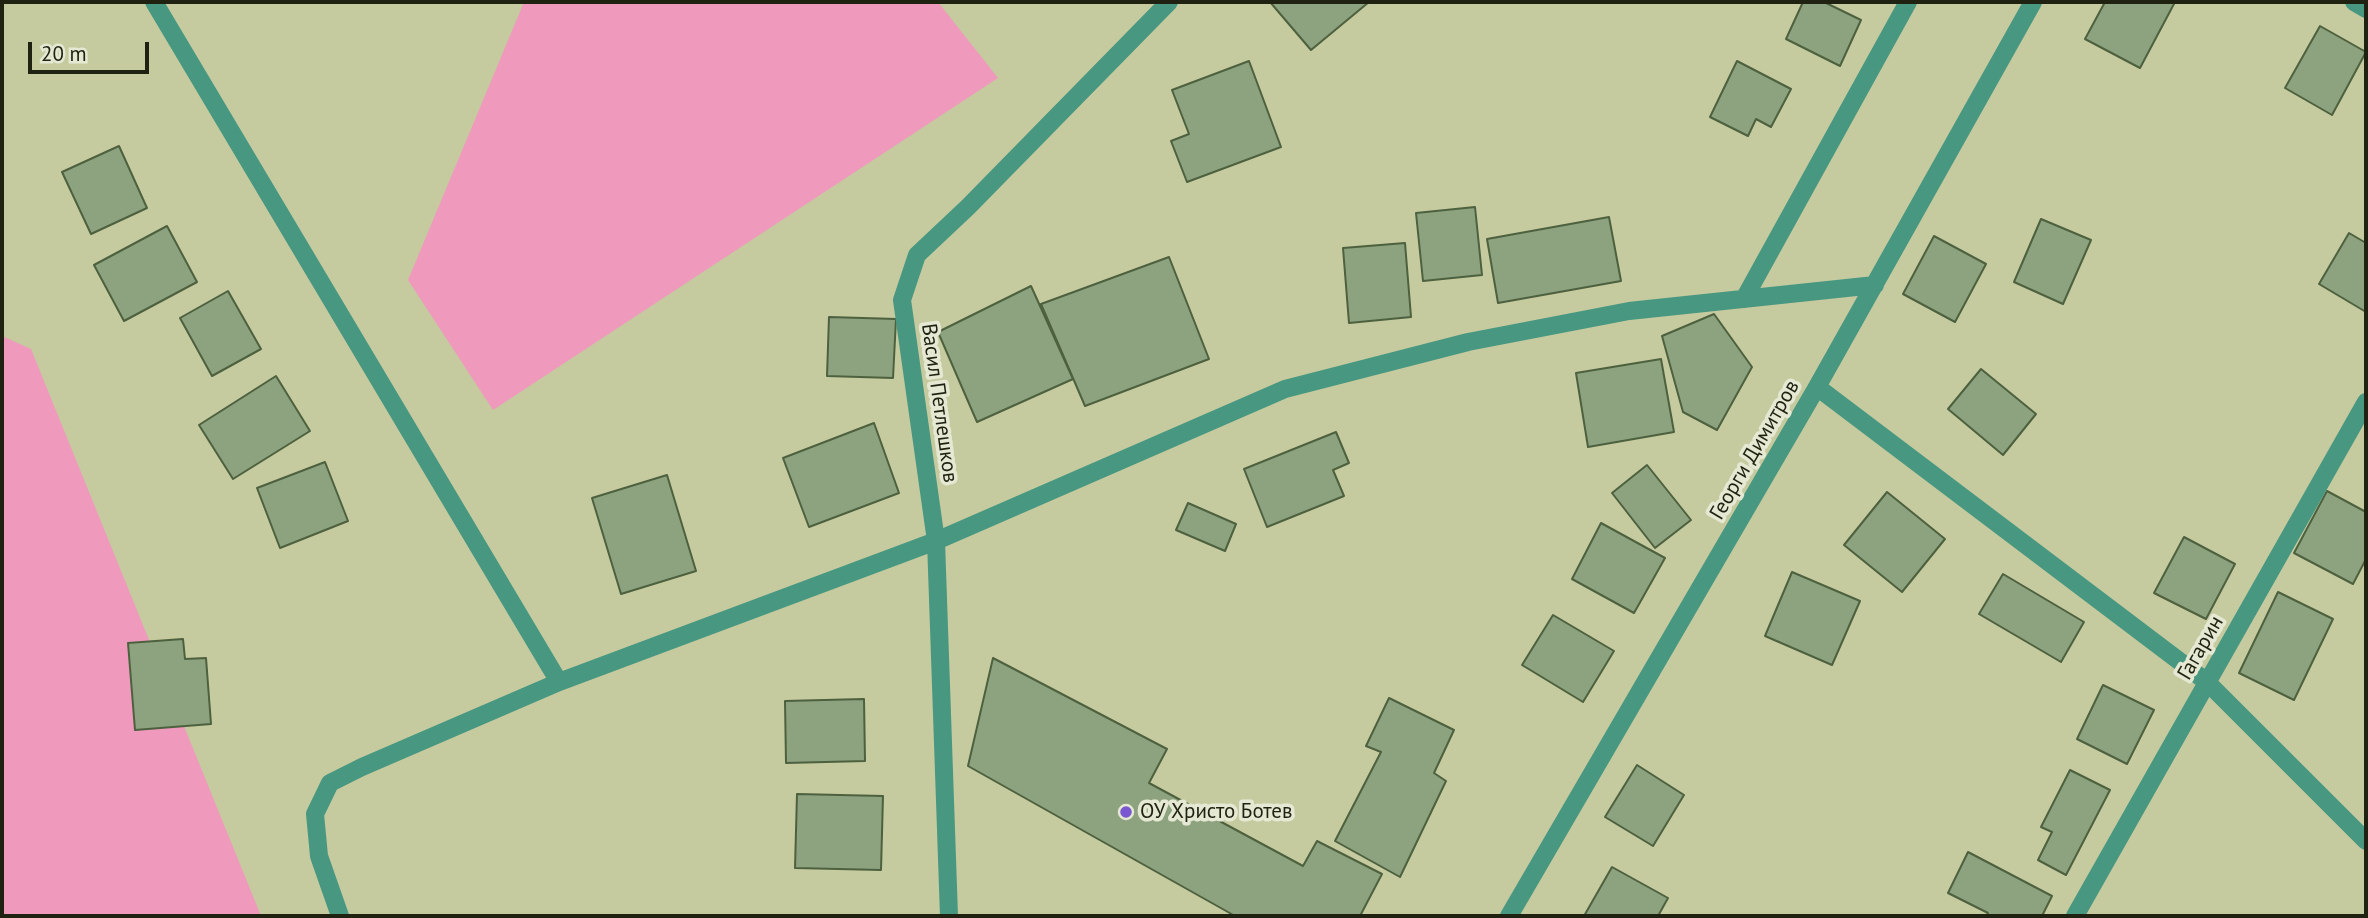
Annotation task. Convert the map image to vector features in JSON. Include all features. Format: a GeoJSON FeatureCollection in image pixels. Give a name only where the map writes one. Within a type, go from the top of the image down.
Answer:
{"type":"FeatureCollection","features":[{"type":"Feature","properties":{"kind":"street"},"geometry":{"type":"LineString","coordinates":[[154,2],[559,682]]}},
{"type":"Feature","properties":{"kind":"street","name":"Васил Петлешков"},"geometry":{"type":"LineString","coordinates":[[948,916],[936,541],[902,300],[917,255],[968,207],[1169,2]]}},
{"type":"Feature","properties":{"kind":"street"},"geometry":{"type":"LineString","coordinates":[[1744,299],[1908,2]]}},
{"type":"Feature","properties":{"kind":"street","name":"Георги Димитров"},"geometry":{"type":"LineString","coordinates":[[1509,916],[1817,387],[2032,2]]}},
{"type":"Feature","properties":{"kind":"street"},"geometry":{"type":"LineString","coordinates":[[2354,2],[2366,9]]}},
{"type":"Feature","properties":{"kind":"street"},"geometry":{"type":"LineString","coordinates":[[340,916],[319,856],[315,814],[330,783],[362,766],[559,682],[936,541],[1285,389],[1481,339],[1629,311],[1875,285]]}},
{"type":"Feature","properties":{"kind":"street"},"geometry":{"type":"LineString","coordinates":[[1817,387],[2207,682],[2366,841]]}},
{"type":"Feature","properties":{"kind":"street","name":"Гагарин"},"geometry":{"type":"LineString","coordinates":[[2075,916],[2366,402]]}},
{"type":"Feature","properties":{"kind":"shaded area"},"geometry":{"type":"Polygon","coordinates":[[[524,2],[938,2],[998,78],[493,410],[408,280],[524,2]]]}},
{"type":"Feature","properties":{"kind":"shaded area"},"geometry":{"type":"Polygon","coordinates":[[[2,336],[31,349],[261,916],[2,916],[2,336]]]}},
{"type":"Feature","properties":{"kind":"building"},"geometry":{"type":"Polygon","coordinates":[[[1270,2],[1369,2],[1311,50],[1270,2]]]}},
{"type":"Feature","properties":{"kind":"building"},"geometry":{"type":"Polygon","coordinates":[[[1803,2],[1824,2],[1861,20],[1840,66],[1786,39],[1803,2]]]}},
{"type":"Feature","properties":{"kind":"building"},"geometry":{"type":"Polygon","coordinates":[[[2105,2],[2175,2],[2140,68],[2085,39],[2105,2]]]}},
{"type":"Feature","properties":{"kind":"building"},"geometry":{"type":"Polygon","coordinates":[[[2320,26],[2366,52],[2332,115],[2285,88],[2320,26]]]}},
{"type":"Feature","properties":{"kind":"building"},"geometry":{"type":"Polygon","coordinates":[[[1249,61],[1281,147],[1187,182],[1171,141],[1189,134],[1172,90],[1249,61]]]}},
{"type":"Feature","properties":{"kind":"building"},"geometry":{"type":"Polygon","coordinates":[[[1737,61],[1791,89],[1771,127],[1756,119],[1748,136],[1710,117],[1737,61]]]}},
{"type":"Feature","properties":{"kind":"building"},"geometry":{"type":"Polygon","coordinates":[[[119,146],[147,208],[91,234],[62,172],[119,146]]]}},
{"type":"Feature","properties":{"kind":"building"},"geometry":{"type":"Polygon","coordinates":[[[1475,207],[1482,275],[1423,281],[1416,213],[1475,207]]]}},
{"type":"Feature","properties":{"kind":"building"},"geometry":{"type":"Polygon","coordinates":[[[1609,217],[1621,281],[1498,303],[1487,239],[1609,217]]]}},
{"type":"Feature","properties":{"kind":"building"},"geometry":{"type":"Polygon","coordinates":[[[2041,219],[2091,240],[2063,304],[2014,282],[2041,219]]]}},
{"type":"Feature","properties":{"kind":"building"},"geometry":{"type":"Polygon","coordinates":[[[167,226],[197,282],[124,321],[94,265],[167,226]]]}},
{"type":"Feature","properties":{"kind":"building"},"geometry":{"type":"Polygon","coordinates":[[[2349,233],[2366,243],[2366,312],[2319,284],[2349,233]]]}},
{"type":"Feature","properties":{"kind":"building"},"geometry":{"type":"Polygon","coordinates":[[[1934,236],[1986,264],[1955,322],[1903,294],[1934,236]]]}},
{"type":"Feature","properties":{"kind":"building"},"geometry":{"type":"Polygon","coordinates":[[[1405,243],[1411,317],[1349,323],[1343,248],[1405,243]]]}},
{"type":"Feature","properties":{"kind":"building"},"geometry":{"type":"Polygon","coordinates":[[[1169,257],[1209,359],[1085,406],[1041,304],[1169,257]]]}},
{"type":"Feature","properties":{"kind":"building"},"geometry":{"type":"Polygon","coordinates":[[[1031,286],[1073,379],[977,422],[938,332],[1031,286]]]}},
{"type":"Feature","properties":{"kind":"building"},"geometry":{"type":"Polygon","coordinates":[[[228,291],[261,349],[212,376],[180,318],[228,291]]]}},
{"type":"Feature","properties":{"kind":"building"},"geometry":{"type":"Polygon","coordinates":[[[1714,314],[1752,367],[1717,430],[1683,412],[1662,336],[1714,314]]]}},
{"type":"Feature","properties":{"kind":"building"},"geometry":{"type":"Polygon","coordinates":[[[829,317],[896,319],[893,378],[827,376],[829,317]]]}},
{"type":"Feature","properties":{"kind":"building"},"geometry":{"type":"Polygon","coordinates":[[[1661,359],[1674,432],[1588,447],[1576,373],[1661,359]]]}},
{"type":"Feature","properties":{"kind":"building"},"geometry":{"type":"Polygon","coordinates":[[[1981,369],[2036,414],[2003,455],[1948,409],[1981,369]]]}},
{"type":"Feature","properties":{"kind":"building"},"geometry":{"type":"Polygon","coordinates":[[[276,376],[310,431],[233,479],[199,425],[276,376]]]}},
{"type":"Feature","properties":{"kind":"building"},"geometry":{"type":"Polygon","coordinates":[[[874,423],[899,493],[809,527],[783,458],[874,423]]]}},
{"type":"Feature","properties":{"kind":"building"},"geometry":{"type":"Polygon","coordinates":[[[1336,432],[1349,463],[1333,470],[1344,496],[1267,527],[1244,469],[1336,432]]]}},
{"type":"Feature","properties":{"kind":"building"},"geometry":{"type":"Polygon","coordinates":[[[325,462],[348,521],[280,548],[257,488],[325,462]]]}},
{"type":"Feature","properties":{"kind":"building"},"geometry":{"type":"Polygon","coordinates":[[[1647,465],[1691,520],[1655,548],[1612,493],[1647,465]]]}},
{"type":"Feature","properties":{"kind":"building"},"geometry":{"type":"Polygon","coordinates":[[[667,475],[696,571],[621,594],[592,498],[667,475]]]}},
{"type":"Feature","properties":{"kind":"building"},"geometry":{"type":"Polygon","coordinates":[[[2327,491],[2366,512],[2366,559],[2353,584],[2294,553],[2327,491]]]}},
{"type":"Feature","properties":{"kind":"building"},"geometry":{"type":"Polygon","coordinates":[[[1887,492],[1945,539],[1902,592],[1844,545],[1887,492]]]}},
{"type":"Feature","properties":{"kind":"building"},"geometry":{"type":"Polygon","coordinates":[[[1188,503],[1236,524],[1225,551],[1176,530],[1188,503]]]}},
{"type":"Feature","properties":{"kind":"building"},"geometry":{"type":"Polygon","coordinates":[[[1601,523],[1665,558],[1634,613],[1572,579],[1601,523]]]}},
{"type":"Feature","properties":{"kind":"building"},"geometry":{"type":"Polygon","coordinates":[[[2184,537],[2235,564],[2206,619],[2154,593],[2184,537]]]}},
{"type":"Feature","properties":{"kind":"building"},"geometry":{"type":"Polygon","coordinates":[[[1792,572],[1860,601],[1832,665],[1765,636],[1792,572]]]}},
{"type":"Feature","properties":{"kind":"building"},"geometry":{"type":"Polygon","coordinates":[[[2003,574],[2084,622],[2061,662],[1979,614],[2003,574]]]}},
{"type":"Feature","properties":{"kind":"building"},"geometry":{"type":"Polygon","coordinates":[[[2278,592],[2333,619],[2294,700],[2239,673],[2278,592]]]}},
{"type":"Feature","properties":{"kind":"building"},"geometry":{"type":"Polygon","coordinates":[[[1553,615],[1614,651],[1583,702],[1522,665],[1553,615]]]}},
{"type":"Feature","properties":{"kind":"building"},"geometry":{"type":"Polygon","coordinates":[[[183,639],[185,659],[206,658],[211,724],[135,730],[128,643],[183,639]]]}},
{"type":"Feature","properties":{"kind":"building","name":"ОУ Христо Ботев"},"geometry":{"type":"Polygon","coordinates":[[[993,658],[1167,749],[1149,783],[1303,866],[1317,841],[1382,874],[1360,916],[1235,916],[968,766],[993,658]]]}},
{"type":"Feature","properties":{"kind":"building"},"geometry":{"type":"Polygon","coordinates":[[[2103,685],[2154,710],[2127,764],[2077,739],[2103,685]]]}},
{"type":"Feature","properties":{"kind":"building"},"geometry":{"type":"Polygon","coordinates":[[[1389,698],[1454,730],[1434,773],[1446,781],[1400,877],[1335,841],[1381,752],[1366,746],[1389,698]]]}},
{"type":"Feature","properties":{"kind":"building"},"geometry":{"type":"Polygon","coordinates":[[[864,699],[865,761],[786,763],[785,701],[864,699]]]}},
{"type":"Feature","properties":{"kind":"building"},"geometry":{"type":"Polygon","coordinates":[[[1637,765],[1684,795],[1653,846],[1605,817],[1637,765]]]}},
{"type":"Feature","properties":{"kind":"building"},"geometry":{"type":"Polygon","coordinates":[[[2070,770],[2110,790],[2066,875],[2038,860],[2052,832],[2041,827],[2070,770]]]}},
{"type":"Feature","properties":{"kind":"building"},"geometry":{"type":"Polygon","coordinates":[[[797,794],[883,796],[881,870],[795,868],[797,794]]]}},
{"type":"Feature","properties":{"kind":"building"},"geometry":{"type":"Polygon","coordinates":[[[1968,852],[2052,896],[2042,916],[1986,916],[1988,913],[1948,893],[1968,852]]]}},
{"type":"Feature","properties":{"kind":"building"},"geometry":{"type":"Polygon","coordinates":[[[1612,867],[1668,898],[1658,916],[1584,916],[1612,867]]]}},
{"type":"Feature","properties":{"kind":"place","name":"ОУ Христо Ботев"},"geometry":{"type":"Point","coordinates":[1126,812]}}]}
